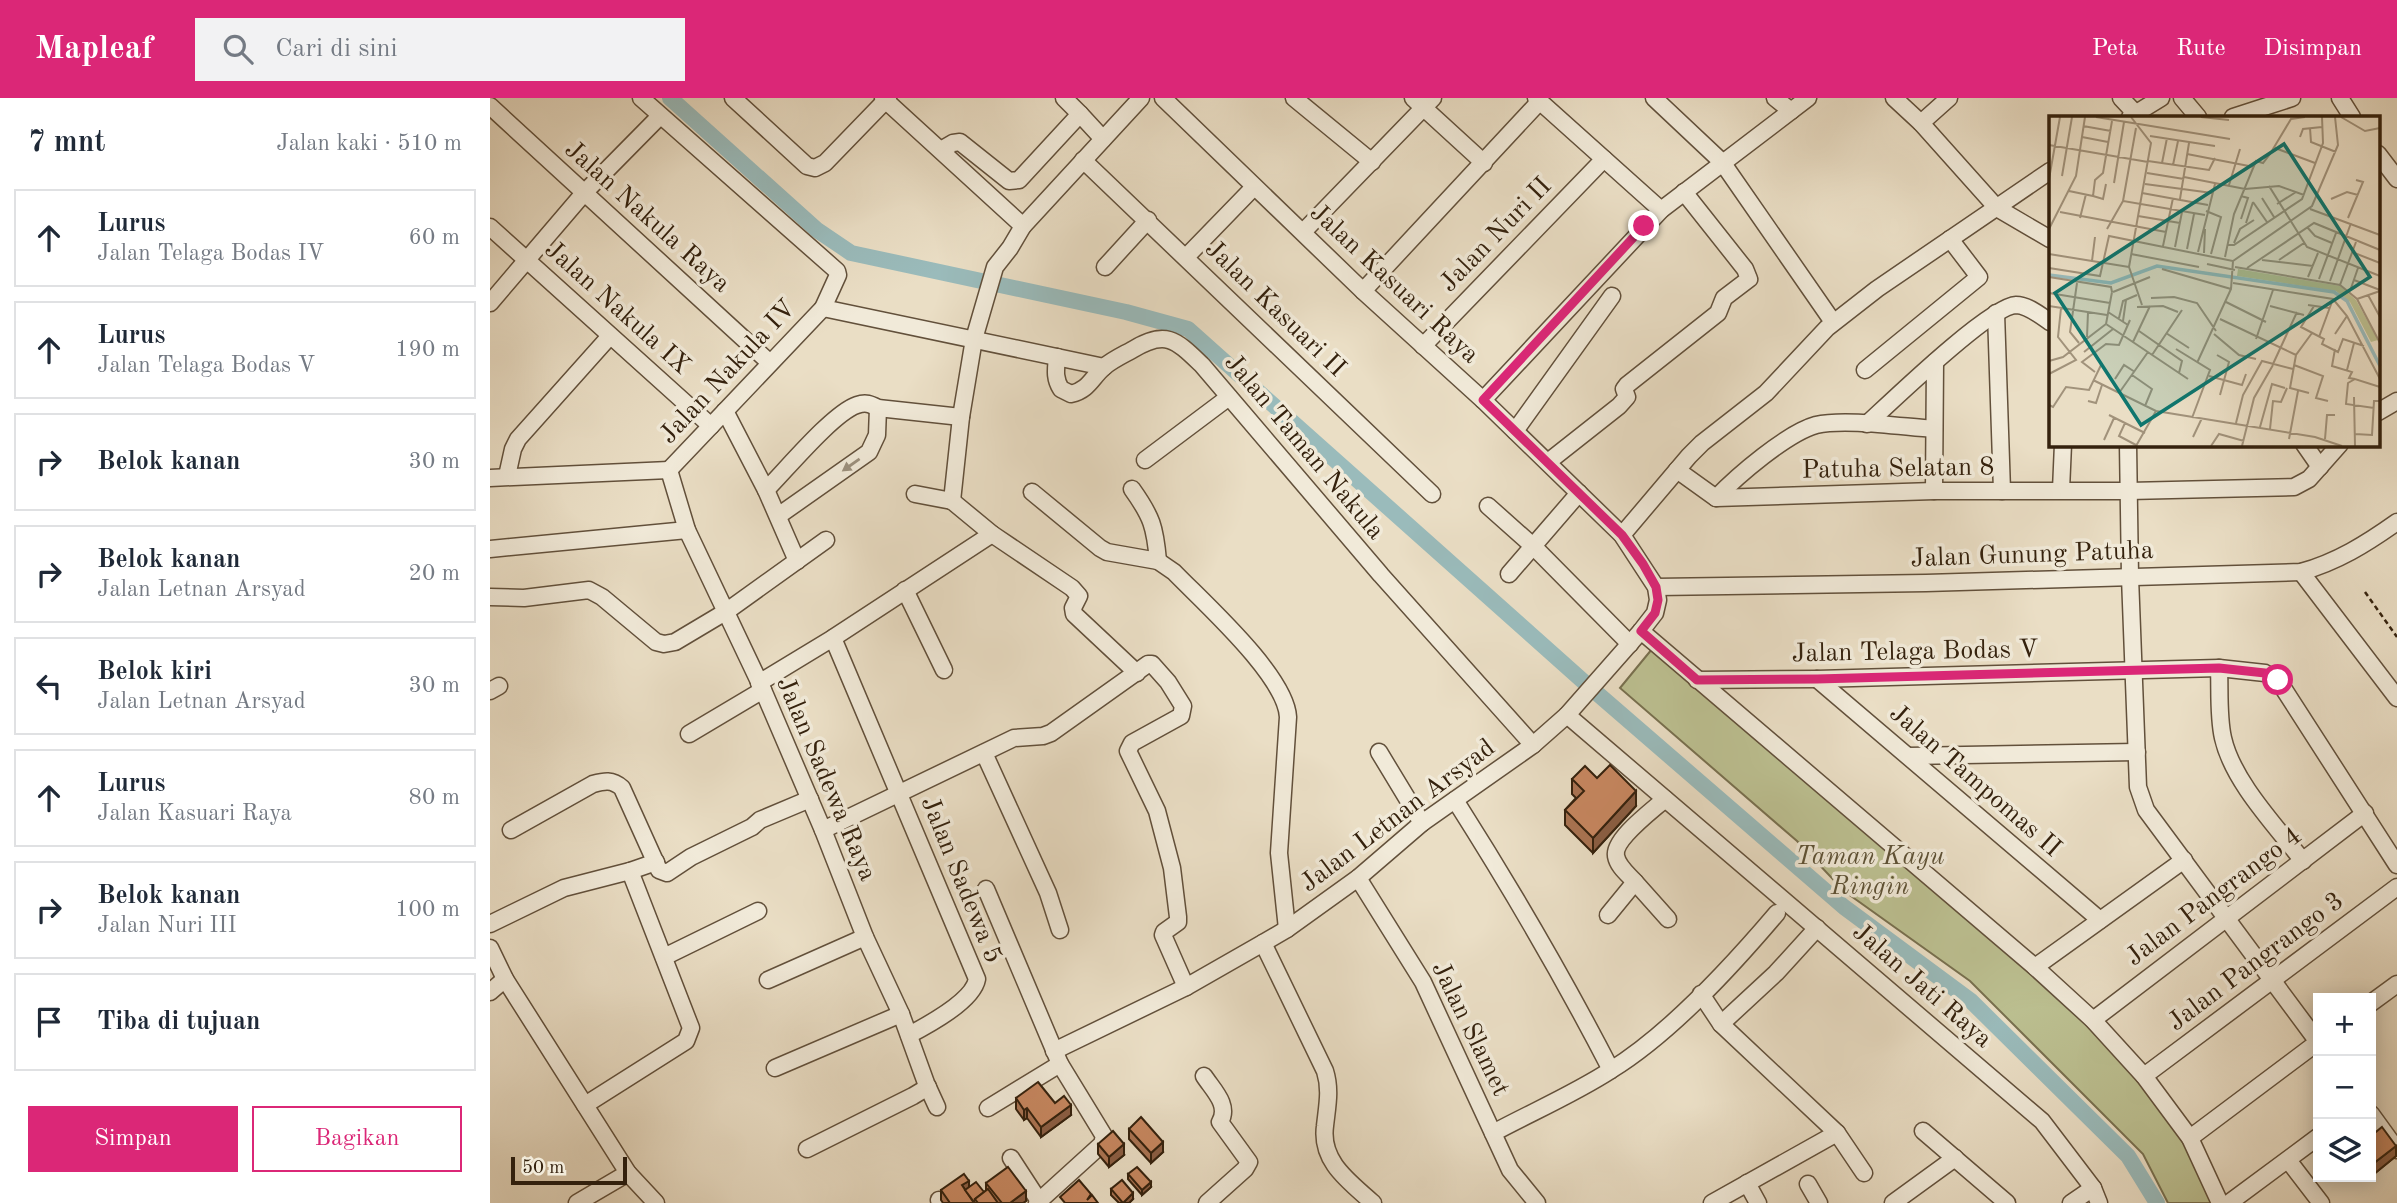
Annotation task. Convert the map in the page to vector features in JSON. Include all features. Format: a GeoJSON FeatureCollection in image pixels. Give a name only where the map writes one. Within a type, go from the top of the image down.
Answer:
{"type":"FeatureCollection","features":[{"type":"Feature","properties":{"kind":"street"},"geometry":{"type":"LineString","coordinates":[[490,303],[584,193],[660,116],[641,98]]}},
{"type":"Feature","properties":{"kind":"street"},"geometry":{"type":"LineString","coordinates":[[733,98],[807,166],[814,168],[825,163],[886,99],[1023,226]]}},
{"type":"Feature","properties":{"kind":"street"},"geometry":{"type":"LineString","coordinates":[[1064,98],[1103,139]]}},
{"type":"Feature","properties":{"kind":"street"},"geometry":{"type":"LineString","coordinates":[[952,501],[961,417],[974,339],[995,267],[1023,226],[1141,98]]}},
{"type":"Feature","properties":{"kind":"street","name":"Jalan Kasuari Raya"},"geometry":{"type":"LineString","coordinates":[[1163,98],[1622,535]]}},
{"type":"Feature","properties":{"kind":"street"},"geometry":{"type":"LineString","coordinates":[[1294,98],[1372,162]]}},
{"type":"Feature","properties":{"kind":"street"},"geometry":{"type":"LineString","coordinates":[[1654,98],[1722,162],[1833,322]]}},
{"type":"Feature","properties":{"kind":"street"},"geometry":{"type":"LineString","coordinates":[[1775,98],[1791,111]]}},
{"type":"Feature","properties":{"kind":"street"},"geometry":{"type":"LineString","coordinates":[[1483,400],[1661,210],[1808,98]]}},
{"type":"Feature","properties":{"kind":"street"},"geometry":{"type":"LineString","coordinates":[[1894,98],[1921,123],[1997,208],[2049,238]]}},
{"type":"Feature","properties":{"kind":"street"},"geometry":{"type":"LineString","coordinates":[[1921,123],[1949,98]]}},
{"type":"Feature","properties":{"kind":"street"},"geometry":{"type":"LineString","coordinates":[[2121,98],[2133,115],[2161,98]]}},
{"type":"Feature","properties":{"kind":"street"},"geometry":{"type":"LineString","coordinates":[[2182,98],[2196,116]]}},
{"type":"Feature","properties":{"kind":"street"},"geometry":{"type":"LineString","coordinates":[[2236,116],[2292,98]]}},
{"type":"Feature","properties":{"kind":"street"},"geometry":{"type":"LineString","coordinates":[[2340,98],[2350,116]]}},
{"type":"Feature","properties":{"kind":"street"},"geometry":{"type":"LineString","coordinates":[[1363,291],[1484,163],[1538,100],[1661,210]]}},
{"type":"Feature","properties":{"kind":"street"},"geometry":{"type":"LineString","coordinates":[[1303,232],[1372,162],[1423,101],[1484,163]]}},
{"type":"Feature","properties":{"kind":"street","name":"Jalan Nakula Raya"},"geometry":{"type":"LineString","coordinates":[[490,106],[770,363]]}},
{"type":"Feature","properties":{"kind":"street"},"geometry":{"type":"LineString","coordinates":[[941,150],[960,142],[1009,180],[1019,180],[1080,114]]}},
{"type":"Feature","properties":{"kind":"street","name":"Jalan Nakula IV"},"geometry":{"type":"LineString","coordinates":[[660,116],[837,271],[838,279],[823,307],[669,470]]}},
{"type":"Feature","properties":{"kind":"street"},"geometry":{"type":"LineString","coordinates":[[2380,157],[2397,179]]}},
{"type":"Feature","properties":{"kind":"street","name":"Jalan Nuri II"},"geometry":{"type":"LineString","coordinates":[[1423,346],[1604,159]]}},
{"type":"Feature","properties":{"kind":"street","name":"Jalan Kasuari II"},"geometry":{"type":"LineString","coordinates":[[1083,160],[1432,494]]}},
{"type":"Feature","properties":{"kind":"street"},"geometry":{"type":"LineString","coordinates":[[1656,587],[1622,535],[1702,443],[1766,393],[1833,322],[2049,172]]}},
{"type":"Feature","properties":{"kind":"street"},"geometry":{"type":"LineString","coordinates":[[1186,257],[1254,187]]}},
{"type":"Feature","properties":{"kind":"street"},"geometry":{"type":"LineString","coordinates":[[1548,462],[1619,406],[1626,398],[1625,389],[1629,383],[1718,313],[1724,298],[1749,279],[1745,269],[1684,192]]}},
{"type":"Feature","properties":{"kind":"street"},"geometry":{"type":"LineString","coordinates":[[1105,267],[1148,220]]}},
{"type":"Feature","properties":{"kind":"street","name":"Jalan Nakula IX"},"geometry":{"type":"LineString","coordinates":[[490,227],[710,426]]}},
{"type":"Feature","properties":{"kind":"street"},"geometry":{"type":"LineString","coordinates":[[1865,370],[1979,277],[1950,239]]}},
{"type":"Feature","properties":{"kind":"street"},"geometry":{"type":"LineString","coordinates":[[1515,431],[1612,296]]}},
{"type":"Feature","properties":{"kind":"street"},"geometry":{"type":"LineString","coordinates":[[1867,424],[1935,362],[1996,313],[2011,306],[2022,306],[2049,321]]}},
{"type":"Feature","properties":{"kind":"street"},"geometry":{"type":"LineString","coordinates":[[823,307],[1104,367]]}},
{"type":"Feature","properties":{"kind":"street"},"geometry":{"type":"LineString","coordinates":[[1996,313],[2002,491]]}},
{"type":"Feature","properties":{"kind":"street"},"geometry":{"type":"LineString","coordinates":[[508,476],[513,449],[518,439],[610,336]]}},
{"type":"Feature","properties":{"kind":"street","name":"Jalan Taman Nakula"},"geometry":{"type":"LineString","coordinates":[[1104,367],[1150,340],[1159,338],[1178,344],[1202,365],[1362,554],[1533,745]]}},
{"type":"Feature","properties":{"kind":"street"},"geometry":{"type":"LineString","coordinates":[[1057,357],[1055,376],[1060,389],[1071,394],[1084,389],[1104,367]]}},
{"type":"Feature","properties":{"kind":"street"},"geometry":{"type":"LineString","coordinates":[[1934,491],[1935,362]]}},
{"type":"Feature","properties":{"kind":"street"},"geometry":{"type":"LineString","coordinates":[[1145,460],[1229,397]]}},
{"type":"Feature","properties":{"kind":"street"},"geometry":{"type":"LineString","coordinates":[[2380,411],[2397,401]]}},
{"type":"Feature","properties":{"kind":"street"},"geometry":{"type":"LineString","coordinates":[[766,490],[833,421],[855,405],[869,403],[878,408],[961,417]]}},
{"type":"Feature","properties":{"kind":"street"},"geometry":{"type":"LineString","coordinates":[[778,516],[869,452],[877,435],[878,408]]}},
{"type":"Feature","properties":{"kind":"street"},"geometry":{"type":"LineString","coordinates":[[725,411],[766,490],[797,561]]}},
{"type":"Feature","properties":{"kind":"street"},"geometry":{"type":"LineString","coordinates":[[1677,470],[1716,498],[1755,462],[1804,430],[1828,424],[1934,429]]}},
{"type":"Feature","properties":{"kind":"street"},"geometry":{"type":"LineString","coordinates":[[2061,490],[2063,446]]}},
{"type":"Feature","properties":{"kind":"street"},"geometry":{"type":"LineString","coordinates":[[2128,446],[2138,787],[2146,810],[2313,1035]]}},
{"type":"Feature","properties":{"kind":"street"},"geometry":{"type":"LineString","coordinates":[[2305,446],[2320,467]]}},
{"type":"Feature","properties":{"kind":"street","name":"Patuha Selatan 8"},"geometry":{"type":"LineString","coordinates":[[1716,498],[1934,491],[2129,491],[2294,487],[2305,482],[2338,446]]}},
{"type":"Feature","properties":{"kind":"street"},"geometry":{"type":"LineString","coordinates":[[490,478],[669,470]]}},
{"type":"Feature","properties":{"kind":"street","name":"Jalan Sadewa Raya"},"geometry":{"type":"LineString","coordinates":[[669,470],[687,530],[727,611],[824,830],[865,937],[901,1014],[937,1107]]}},
{"type":"Feature","properties":{"kind":"street"},"geometry":{"type":"LineString","coordinates":[[1132,489],[1154,526],[1158,561]]}},
{"type":"Feature","properties":{"kind":"street"},"geometry":{"type":"LineString","coordinates":[[1032,492],[1107,552],[1158,561],[1174,572],[1262,664],[1287,704],[1279,853],[1287,929]]}},
{"type":"Feature","properties":{"kind":"street"},"geometry":{"type":"LineString","coordinates":[[1509,573],[1579,493]]}},
{"type":"Feature","properties":{"kind":"street"},"geometry":{"type":"LineString","coordinates":[[915,494],[952,501],[992,534],[1072,588],[1079,596],[1073,610],[1092,633],[1137,673]]}},
{"type":"Feature","properties":{"kind":"street"},"geometry":{"type":"LineString","coordinates":[[1488,506],[1534,547],[1630,644]]}},
{"type":"Feature","properties":{"kind":"street","name":"Jalan Gunung Patuha"},"geometry":{"type":"LineString","coordinates":[[1656,587],[1926,583],[2301,572],[2349,555],[2397,523]]}},
{"type":"Feature","properties":{"kind":"street"},"geometry":{"type":"LineString","coordinates":[[490,549],[687,530]]}},
{"type":"Feature","properties":{"kind":"street"},"geometry":{"type":"LineString","coordinates":[[689,734],[992,534]]}},
{"type":"Feature","properties":{"kind":"street"},"geometry":{"type":"LineString","coordinates":[[490,597],[524,598],[589,590],[602,597],[656,642],[664,644],[674,642],[727,611],[825,540]]}},
{"type":"Feature","properties":{"kind":"street"},"geometry":{"type":"LineString","coordinates":[[2301,572],[2397,698]]}},
{"type":"Feature","properties":{"kind":"street","name":"Jalan Letnan Arsyad"},"geometry":{"type":"LineString","coordinates":[[988,1108],[1057,1057],[1287,929],[1358,878],[1422,823],[1533,745],[1572,710],[1641,631],[1655,613],[1658,600],[1656,587]]}},
{"type":"Feature","properties":{"kind":"street"},"geometry":{"type":"LineString","coordinates":[[905,590],[944,670]]}},
{"type":"Feature","properties":{"kind":"street"},"geometry":{"type":"LineString","coordinates":[[1641,631],[2035,967],[2093,1020],[2144,1076],[2190,1138],[2220,1203]]}},
{"type":"Feature","properties":{"kind":"street"},"geometry":{"type":"LineString","coordinates":[[833,638],[900,794]]}},
{"type":"Feature","properties":{"kind":"street"},"geometry":{"type":"LineString","coordinates":[[824,830],[1014,738],[1051,733],[1152,664],[1168,682],[1183,706],[1181,716],[1132,744],[1128,751],[1157,811],[1169,856],[1178,922],[1163,935],[1186,987]]}},
{"type":"Feature","properties":{"kind":"street"},"geometry":{"type":"LineString","coordinates":[[2219,668],[2222,735],[2228,754],[2245,785],[2303,861]]}},
{"type":"Feature","properties":{"kind":"street","name":"Jalan Telaga Bodas V"},"geometry":{"type":"LineString","coordinates":[[1697,680],[2219,668],[2265,673],[2275,677],[2397,865]]}},
{"type":"Feature","properties":{"kind":"street","name":"Jalan Tampomas II"},"geometry":{"type":"LineString","coordinates":[[1817,679],[2101,920]]}},
{"type":"Feature","properties":{"kind":"street","name":"Jalan Jati Raya"},"geometry":{"type":"LineString","coordinates":[[1572,710],[1665,800],[2042,1121],[2096,1196]]}},
{"type":"Feature","properties":{"kind":"street"},"geometry":{"type":"LineString","coordinates":[[1379,752],[1422,823]]}},
{"type":"Feature","properties":{"kind":"street"},"geometry":{"type":"LineString","coordinates":[[1909,756],[2137,752]]}},
{"type":"Feature","properties":{"kind":"street"},"geometry":{"type":"LineString","coordinates":[[985,753],[1048,893],[1060,930]]}},
{"type":"Feature","properties":{"kind":"street"},"geometry":{"type":"LineString","coordinates":[[511,830],[593,784],[616,782],[622,788],[659,870],[667,873],[760,820],[810,799]]}},
{"type":"Feature","properties":{"kind":"street","name":"Jalan Sadewa 5"},"geometry":{"type":"LineString","coordinates":[[900,794],[977,981],[968,993],[936,1020],[909,1035]]}},
{"type":"Feature","properties":{"kind":"street"},"geometry":{"type":"LineString","coordinates":[[1455,800],[1515,894],[1611,1070]]}},
{"type":"Feature","properties":{"kind":"street"},"geometry":{"type":"LineString","coordinates":[[1665,800],[1627,833],[1617,846],[1616,858],[1668,919]]}},
{"type":"Feature","properties":{"kind":"street","name":"Jalan Pangrango 4"},"geometry":{"type":"LineString","coordinates":[[2093,1020],[2365,813]]}},
{"type":"Feature","properties":{"kind":"street"},"geometry":{"type":"LineString","coordinates":[[2035,967],[2184,860]]}},
{"type":"Feature","properties":{"kind":"street"},"geometry":{"type":"LineString","coordinates":[[490,924],[564,888],[656,862]]}},
{"type":"Feature","properties":{"kind":"street"},"geometry":{"type":"LineString","coordinates":[[585,1105],[686,1041],[691,1028],[630,871]]}},
{"type":"Feature","properties":{"kind":"street","name":"Jalan Slamet"},"geometry":{"type":"LineString","coordinates":[[1358,878],[1423,982],[1510,1170],[1537,1203]]}},
{"type":"Feature","properties":{"kind":"street"},"geometry":{"type":"LineString","coordinates":[[1608,915],[1635,882]]}},
{"type":"Feature","properties":{"kind":"street","name":"Jalan Pangrango 3"},"geometry":{"type":"LineString","coordinates":[[2144,1076],[2397,887]]}},
{"type":"Feature","properties":{"kind":"street"},"geometry":{"type":"LineString","coordinates":[[986,889],[1057,1057],[1104,1136],[1102,1144],[1038,1202],[1011,1158]]}},
{"type":"Feature","properties":{"kind":"street"},"geometry":{"type":"LineString","coordinates":[[664,957],[758,911]]}},
{"type":"Feature","properties":{"kind":"street"},"geometry":{"type":"LineString","coordinates":[[1493,1133],[1611,1070],[1647,1043],[1701,994],[1754,941],[1777,913]]}},
{"type":"Feature","properties":{"kind":"street"},"geometry":{"type":"LineString","coordinates":[[1721,1024],[1776,973],[1817,928]]}},
{"type":"Feature","properties":{"kind":"street"},"geometry":{"type":"LineString","coordinates":[[768,980],[865,937]]}},
{"type":"Feature","properties":{"kind":"street"},"geometry":{"type":"LineString","coordinates":[[1263,943],[1325,1071],[1329,1091],[1324,1130],[1329,1157],[1341,1174],[1373,1203]]}},
{"type":"Feature","properties":{"kind":"street"},"geometry":{"type":"LineString","coordinates":[[490,948],[505,979],[628,1173],[656,1203]]}},
{"type":"Feature","properties":{"kind":"street"},"geometry":{"type":"LineString","coordinates":[[490,992],[505,979]]}},
{"type":"Feature","properties":{"kind":"street"},"geometry":{"type":"LineString","coordinates":[[2376,1001],[2394,993]]}},
{"type":"Feature","properties":{"kind":"street"},"geometry":{"type":"LineString","coordinates":[[1701,994],[1721,1024],[1837,1133],[1864,1173]]}},
{"type":"Feature","properties":{"kind":"street"},"geometry":{"type":"LineString","coordinates":[[775,1068],[901,1014]]}},
{"type":"Feature","properties":{"kind":"street"},"geometry":{"type":"LineString","coordinates":[[2190,1138],[2313,1046]]}},
{"type":"Feature","properties":{"kind":"street"},"geometry":{"type":"LineString","coordinates":[[1203,1076],[1224,1107],[1220,1122],[1249,1162],[1245,1169],[1207,1203]]}},
{"type":"Feature","properties":{"kind":"street"},"geometry":{"type":"LineString","coordinates":[[807,1149],[928,1087]]}},
{"type":"Feature","properties":{"kind":"street"},"geometry":{"type":"LineString","coordinates":[[2375,1119],[2397,1150]]}},
{"type":"Feature","properties":{"kind":"street"},"geometry":{"type":"LineString","coordinates":[[1923,1131],[2007,1203]]}},
{"type":"Feature","properties":{"kind":"street"},"geometry":{"type":"LineString","coordinates":[[1712,1203],[1837,1133]]}},
{"type":"Feature","properties":{"kind":"street"},"geometry":{"type":"LineString","coordinates":[[2229,1203],[2313,1141]]}},
{"type":"Feature","properties":{"kind":"street"},"geometry":{"type":"LineString","coordinates":[[1893,1203],[1955,1158]]}},
{"type":"Feature","properties":{"kind":"street"},"geometry":{"type":"LineString","coordinates":[[2288,1160],[2321,1203]]}},
{"type":"Feature","properties":{"kind":"street"},"geometry":{"type":"LineString","coordinates":[[1070,1171],[1084,1187]]}},
{"type":"Feature","properties":{"kind":"street"},"geometry":{"type":"LineString","coordinates":[[577,1203],[628,1173]]}},
{"type":"Feature","properties":{"kind":"street"},"geometry":{"type":"LineString","coordinates":[[1747,1183],[1758,1203]]}},
{"type":"Feature","properties":{"kind":"street"},"geometry":{"type":"LineString","coordinates":[[1808,1184],[1819,1203]]}},
{"type":"Feature","properties":{"kind":"street"},"geometry":{"type":"LineString","coordinates":[[2071,1203],[2096,1196]]}},
{"type":"Feature","properties":{"kind":"path"},"geometry":{"type":"LineString","coordinates":[[2365,592],[2397,637]]}},
{"type":"Feature","properties":{"kind":"green space","name":"Taman Kayu Ringin"},"geometry":{"type":"Polygon","coordinates":[[[1652,649],[2097,1029],[2189,1140],[2216,1203],[2168,1203],[2143,1154],[1970,981],[1844,891],[1797,841],[1620,688],[1652,649]]]}},
{"type":"Feature","properties":{"kind":"building"},"geometry":{"type":"Polygon","coordinates":[[[1610,765],[1636,791],[1593,838],[1565,810],[1584,791],[1572,779],[1585,766],[1597,778],[1610,765]]]}},
{"type":"Feature","properties":{"kind":"building"},"geometry":{"type":"Polygon","coordinates":[[[1038,1082],[1055,1103],[1064,1096],[1071,1105],[1041,1127],[1016,1098],[1038,1082]]]}},
{"type":"Feature","properties":{"kind":"building"},"geometry":{"type":"Polygon","coordinates":[[[1141,1117],[1163,1142],[1151,1153],[1129,1129],[1141,1117]]]}},
{"type":"Feature","properties":{"kind":"building"},"geometry":{"type":"Polygon","coordinates":[[[2382,1127],[2396,1146],[2376,1161],[2376,1132],[2382,1127]]]}},
{"type":"Feature","properties":{"kind":"building"},"geometry":{"type":"Polygon","coordinates":[[[1113,1131],[1124,1144],[1109,1157],[1098,1144],[1113,1131]]]}},
{"type":"Feature","properties":{"kind":"building"},"geometry":{"type":"Polygon","coordinates":[[[1008,1167],[1026,1191],[1010,1203],[1002,1203],[986,1183],[1008,1167]]]}},
{"type":"Feature","properties":{"kind":"building"},"geometry":{"type":"Polygon","coordinates":[[[1137,1167],[1151,1182],[1142,1190],[1128,1174],[1137,1167]]]}},
{"type":"Feature","properties":{"kind":"building"},"geometry":{"type":"Polygon","coordinates":[[[964,1174],[969,1181],[962,1185],[974,1203],[950,1203],[941,1190],[964,1174]]]}},
{"type":"Feature","properties":{"kind":"building"},"geometry":{"type":"Polygon","coordinates":[[[1079,1180],[1091,1194],[1087,1200],[1092,1195],[1098,1203],[1065,1203],[1060,1197],[1079,1180]]]}},
{"type":"Feature","properties":{"kind":"building"},"geometry":{"type":"Polygon","coordinates":[[[1122,1180],[1133,1193],[1123,1203],[1111,1189],[1122,1180]]]}},
{"type":"Feature","properties":{"kind":"building"},"geometry":{"type":"Polygon","coordinates":[[[976,1182],[984,1192],[974,1202],[965,1190],[976,1182]]]}},
{"type":"Feature","properties":{"kind":"building"},"geometry":{"type":"Polygon","coordinates":[[[988,1189],[998,1203],[978,1203],[975,1199],[988,1189]]]}},
{"type":"Feature","properties":{"kind":"waterway"},"geometry":{"type":"LineString","coordinates":[[670,98],[817,230],[851,253],[1126,312],[1188,329],[1584,682],[1844,907],[1971,1001],[2128,1156],[2157,1203]]}},
{"type":"Feature","properties":{"kind":"route"},"geometry":{"type":"LineString","coordinates":[[1644,226],[1483,400],[1622,535],[1656,587],[1658,600],[1655,613],[1641,631],[1697,680],[2219,668],[2265,673],[2278,680]]}}]}
